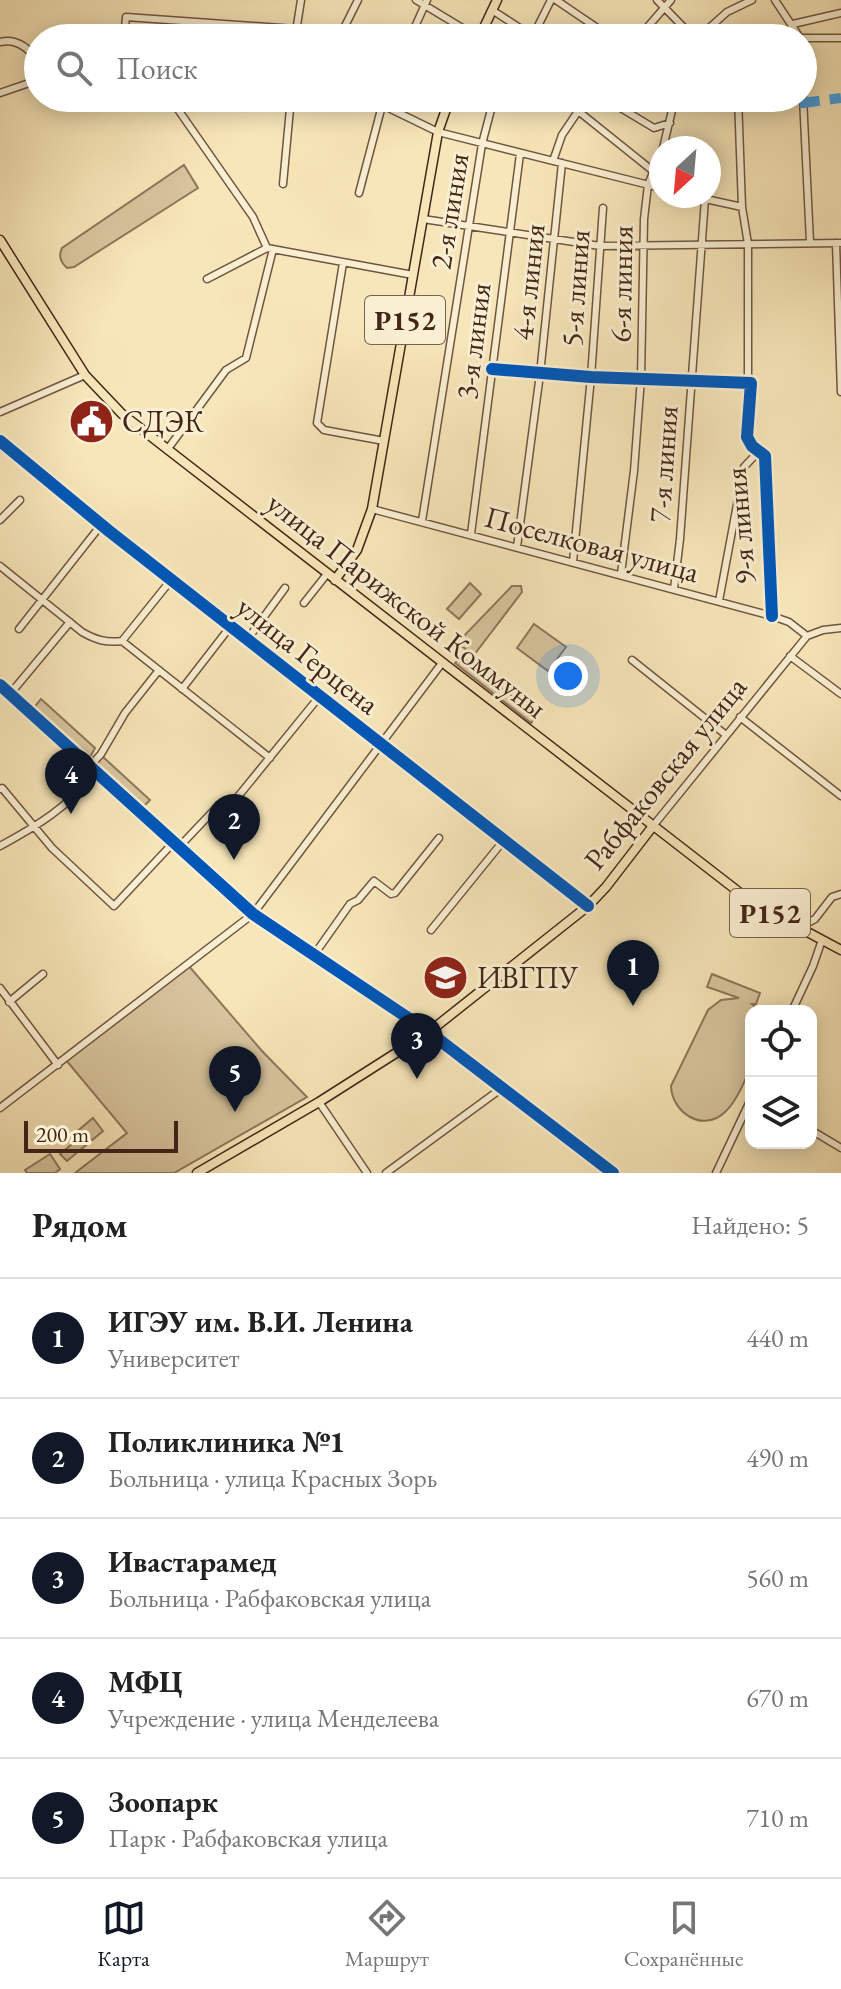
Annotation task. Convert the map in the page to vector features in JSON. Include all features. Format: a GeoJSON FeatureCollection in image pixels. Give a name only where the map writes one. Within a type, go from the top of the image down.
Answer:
{"type":"FeatureCollection","features":[{"type":"Feature","properties":{"kind":"main road"},"geometry":{"type":"LineString","coordinates":[[486,24],[497,0]]}},
{"type":"Feature","properties":{"kind":"main road","name":"Р152"},"geometry":{"type":"LineString","coordinates":[[335,580],[357,550],[372,509],[438,132],[445,112]]}},
{"type":"Feature","properties":{"kind":"main road","name":"улица Парижской Коммуны"},"geometry":{"type":"LineString","coordinates":[[0,240],[85,375],[122,414],[753,903],[841,950]]}},
{"type":"Feature","properties":{"kind":"main road","name":"Рабфаковская улица"},"geometry":{"type":"LineString","coordinates":[[197,1173],[319,1102],[429,1032],[588,906],[653,826]]}},
{"type":"Feature","properties":{"kind":"street"},"geometry":{"type":"LineString","coordinates":[[296,24],[301,0]]}},
{"type":"Feature","properties":{"kind":"street"},"geometry":{"type":"LineString","coordinates":[[346,24],[358,0]]}},
{"type":"Feature","properties":{"kind":"street"},"geometry":{"type":"LineString","coordinates":[[416,0],[458,24]]}},
{"type":"Feature","properties":{"kind":"street"},"geometry":{"type":"LineString","coordinates":[[541,24],[554,0],[591,24]]}},
{"type":"Feature","properties":{"kind":"street"},"geometry":{"type":"LineString","coordinates":[[657,0],[682,24]]}},
{"type":"Feature","properties":{"kind":"street"},"geometry":{"type":"LineString","coordinates":[[650,24],[671,0]]}},
{"type":"Feature","properties":{"kind":"street"},"geometry":{"type":"LineString","coordinates":[[713,24],[727,12],[752,0]]}},
{"type":"Feature","properties":{"kind":"street"},"geometry":{"type":"LineString","coordinates":[[775,0],[793,24],[841,13]]}},
{"type":"Feature","properties":{"kind":"street"},"geometry":{"type":"LineString","coordinates":[[416,24],[426,3]]}},
{"type":"Feature","properties":{"kind":"street"},"geometry":{"type":"LineString","coordinates":[[492,10],[514,24]]}},
{"type":"Feature","properties":{"kind":"street"},"geometry":{"type":"LineString","coordinates":[[125,24],[126,17],[226,24]]}},
{"type":"Feature","properties":{"kind":"street"},"geometry":{"type":"LineString","coordinates":[[817,38],[841,38]]}},
{"type":"Feature","properties":{"kind":"street"},"geometry":{"type":"LineString","coordinates":[[2,42],[13,41],[24,46]]}},
{"type":"Feature","properties":{"kind":"street"},"geometry":{"type":"LineString","coordinates":[[0,93],[24,85]]}},
{"type":"Feature","properties":{"kind":"street"},"geometry":{"type":"LineString","coordinates":[[167,450],[226,370],[246,358],[270,248],[253,217],[180,112]]}},
{"type":"Feature","properties":{"kind":"street"},"geometry":{"type":"LineString","coordinates":[[283,184],[290,112]]}},
{"type":"Feature","properties":{"kind":"street"},"geometry":{"type":"LineString","coordinates":[[359,193],[379,112]]}},
{"type":"Feature","properties":{"kind":"street"},"geometry":{"type":"LineString","coordinates":[[402,112],[438,132],[648,185]]}},
{"type":"Feature","properties":{"kind":"street","name":"2-я линия"},"geometry":{"type":"LineString","coordinates":[[422,521],[482,144],[490,112]]}},
{"type":"Feature","properties":{"kind":"street"},"geometry":{"type":"LineString","coordinates":[[553,161],[562,135],[577,112]]}},
{"type":"Feature","properties":{"kind":"street"},"geometry":{"type":"LineString","coordinates":[[580,112],[649,168]]}},
{"type":"Feature","properties":{"kind":"street"},"geometry":{"type":"LineString","coordinates":[[627,112],[654,128],[670,123]]}},
{"type":"Feature","properties":{"kind":"street","name":"6-я линия"},"geometry":{"type":"LineString","coordinates":[[666,136],[672,112]]}},
{"type":"Feature","properties":{"kind":"street"},"geometry":{"type":"LineString","coordinates":[[492,369],[591,377],[749,383],[748,244],[742,207],[739,112]]}},
{"type":"Feature","properties":{"kind":"street"},"geometry":{"type":"LineString","coordinates":[[804,112],[810,242]]}},
{"type":"Feature","properties":{"kind":"street","name":"3-я линия"},"geometry":{"type":"LineString","coordinates":[[471,534],[520,154]]}},
{"type":"Feature","properties":{"kind":"street","name":"4-я линия"},"geometry":{"type":"LineString","coordinates":[[517,547],[540,374],[562,163]]}},
{"type":"Feature","properties":{"kind":"street","name":"6-я линия"},"geometry":{"type":"LineString","coordinates":[[621,574],[634,471],[641,378],[644,219],[648,185]]}},
{"type":"Feature","properties":{"kind":"street"},"geometry":{"type":"LineString","coordinates":[[721,202],[742,207]]}},
{"type":"Feature","properties":{"kind":"street","name":"5-я линия"},"geometry":{"type":"LineString","coordinates":[[573,562],[603,208]]}},
{"type":"Feature","properties":{"kind":"street","name":"7-я линия"},"geometry":{"type":"LineString","coordinates":[[674,589],[704,208]]}},
{"type":"Feature","properties":{"kind":"street"},"geometry":{"type":"LineString","coordinates":[[423,219],[600,246],[838,243],[841,392]]}},
{"type":"Feature","properties":{"kind":"street"},"geometry":{"type":"LineString","coordinates":[[207,279],[270,248],[413,275]]}},
{"type":"Feature","properties":{"kind":"street"},"geometry":{"type":"LineString","coordinates":[[343,263],[317,423],[324,430],[384,441]]}},
{"type":"Feature","properties":{"kind":"street"},"geometry":{"type":"LineString","coordinates":[[0,412],[85,375]]}},
{"type":"Feature","properties":{"kind":"street","name":"9-я линия"},"geometry":{"type":"LineString","coordinates":[[749,383],[747,437],[765,456],[766,466],[772,616]]}},
{"type":"Feature","properties":{"kind":"street","name":"улица Герцена"},"geometry":{"type":"LineString","coordinates":[[0,441],[101,525],[588,906]]}},
{"type":"Feature","properties":{"kind":"street"},"geometry":{"type":"LineString","coordinates":[[719,601],[744,467],[759,451]]}},
{"type":"Feature","properties":{"kind":"street"},"geometry":{"type":"LineString","coordinates":[[0,520],[20,500]]}},
{"type":"Feature","properties":{"kind":"street","name":"Поселковая улица"},"geometry":{"type":"LineString","coordinates":[[372,509],[772,616],[789,622],[807,636]]}},
{"type":"Feature","properties":{"kind":"street"},"geometry":{"type":"LineString","coordinates":[[19,629],[101,525]]}},
{"type":"Feature","properties":{"kind":"street"},"geometry":{"type":"LineString","coordinates":[[0,566],[96,640],[122,641],[270,758]]}},
{"type":"Feature","properties":{"kind":"street"},"geometry":{"type":"LineString","coordinates":[[304,603],[327,574]]}},
{"type":"Feature","properties":{"kind":"street"},"geometry":{"type":"LineString","coordinates":[[122,641],[171,580]]}},
{"type":"Feature","properties":{"kind":"street"},"geometry":{"type":"LineString","coordinates":[[247,640],[285,588]]}},
{"type":"Feature","properties":{"kind":"street"},"geometry":{"type":"LineString","coordinates":[[10,694],[70,622]]}},
{"type":"Feature","properties":{"kind":"street"},"geometry":{"type":"LineString","coordinates":[[182,689],[230,627]]}},
{"type":"Feature","properties":{"kind":"street"},"geometry":{"type":"LineString","coordinates":[[807,636],[841,627]]}},
{"type":"Feature","properties":{"kind":"street","name":"Рабфаковская улица"},"geometry":{"type":"LineString","coordinates":[[653,826],[807,636]]}},
{"type":"Feature","properties":{"kind":"street"},"geometry":{"type":"LineString","coordinates":[[790,656],[841,694]]}},
{"type":"Feature","properties":{"kind":"street"},"geometry":{"type":"LineString","coordinates":[[632,660],[726,735]]}},
{"type":"Feature","properties":{"kind":"street"},"geometry":{"type":"LineString","coordinates":[[0,1108],[253,914],[442,663]]}},
{"type":"Feature","properties":{"kind":"street"},"geometry":{"type":"LineString","coordinates":[[90,766],[101,754],[125,713],[159,670]]}},
{"type":"Feature","properties":{"kind":"street"},"geometry":{"type":"LineString","coordinates":[[0,685],[253,914],[429,1032],[613,1173]]}},
{"type":"Feature","properties":{"kind":"street"},"geometry":{"type":"LineString","coordinates":[[1,789],[52,848],[114,906],[216,808],[236,799],[319,697]]}},
{"type":"Feature","properties":{"kind":"street"},"geometry":{"type":"LineString","coordinates":[[740,717],[840,792]]}},
{"type":"Feature","properties":{"kind":"street"},"geometry":{"type":"LineString","coordinates":[[0,846],[35,828],[68,804],[97,773]]}},
{"type":"Feature","properties":{"kind":"street"},"geometry":{"type":"LineString","coordinates":[[314,955],[350,904],[358,900],[374,881],[391,894],[395,893],[439,838]]}},
{"type":"Feature","properties":{"kind":"street"},"geometry":{"type":"LineString","coordinates":[[431,930],[504,840]]}},
{"type":"Feature","properties":{"kind":"street"},"geometry":{"type":"LineString","coordinates":[[798,928],[815,919],[832,897],[841,894]]}},
{"type":"Feature","properties":{"kind":"street"},"geometry":{"type":"LineString","coordinates":[[795,1005],[813,966],[820,939],[815,919]]}},
{"type":"Feature","properties":{"kind":"street"},"geometry":{"type":"LineString","coordinates":[[9,1002],[43,974]]}},
{"type":"Feature","properties":{"kind":"street"},"geometry":{"type":"LineString","coordinates":[[0,988],[58,1065]]}},
{"type":"Feature","properties":{"kind":"street"},"geometry":{"type":"LineString","coordinates":[[386,1173],[502,1088]]}},
{"type":"Feature","properties":{"kind":"street"},"geometry":{"type":"LineString","coordinates":[[319,1102],[363,1172]]}},
{"type":"Feature","properties":{"kind":"street"},"geometry":{"type":"LineString","coordinates":[[716,1173],[745,1112]]}},
{"type":"Feature","properties":{"kind":"street"},"geometry":{"type":"LineString","coordinates":[[817,1134],[841,1148]]}},
{"type":"Feature","properties":{"kind":"shaded area"},"geometry":{"type":"Polygon","coordinates":[[[184,165],[198,188],[74,267],[67,268],[60,256],[62,248],[184,165]]]}},
{"type":"Feature","properties":{"kind":"shaded area"},"geometry":{"type":"Polygon","coordinates":[[[470,583],[481,594],[459,619],[447,609],[470,583]]]}},
{"type":"Feature","properties":{"kind":"shaded area"},"geometry":{"type":"Polygon","coordinates":[[[512,586],[521,586],[522,592],[474,655],[457,643],[512,586]]]}},
{"type":"Feature","properties":{"kind":"shaded area"},"geometry":{"type":"Polygon","coordinates":[[[534,624],[566,647],[548,671],[517,648],[534,624]]]}},
{"type":"Feature","properties":{"kind":"shaded area"},"geometry":{"type":"Polygon","coordinates":[[[461,656],[537,715],[531,723],[455,663],[461,656]]]}},
{"type":"Feature","properties":{"kind":"shaded area"},"geometry":{"type":"Polygon","coordinates":[[[41,699],[95,748],[89,759],[33,709],[41,699]]]}},
{"type":"Feature","properties":{"kind":"shaded area"},"geometry":{"type":"Polygon","coordinates":[[[102,756],[150,800],[142,808],[94,765],[102,756]]]}},
{"type":"Feature","properties":{"kind":"shaded area"},"geometry":{"type":"Polygon","coordinates":[[[188,965],[262,1051],[307,1097],[174,1173],[75,1173],[127,1133],[65,1059],[188,965]]]}},
{"type":"Feature","properties":{"kind":"shaded area"},"geometry":{"type":"Polygon","coordinates":[[[712,974],[760,993],[756,1004],[745,1005],[745,1079],[725,1112],[707,1121],[683,1112],[671,1086],[708,1010],[721,1000],[739,998],[707,987],[712,974]]]}},
{"type":"Feature","properties":{"kind":"shaded area"},"geometry":{"type":"Polygon","coordinates":[[[93,1118],[103,1131],[67,1161],[60,1154],[78,1139],[74,1134],[93,1118]]]}},
{"type":"Feature","properties":{"kind":"shaded area"},"geometry":{"type":"Polygon","coordinates":[[[50,1154],[60,1169],[55,1173],[27,1173],[25,1170],[50,1154]]]}},
{"type":"Feature","properties":{"kind":"marked path"},"geometry":{"type":"LineString","coordinates":[[817,101],[841,98]]}},
{"type":"Feature","properties":{"kind":"cycle path"},"geometry":{"type":"LineString","coordinates":[[492,369],[591,377],[751,383],[747,437],[752,446],[765,456],[772,616]]}},
{"type":"Feature","properties":{"kind":"cycle path"},"geometry":{"type":"LineString","coordinates":[[0,441],[109,531],[588,906]]}},
{"type":"Feature","properties":{"kind":"cycle path"},"geometry":{"type":"LineString","coordinates":[[0,685],[253,914],[429,1032],[613,1173]]}},
{"type":"Feature","properties":{"kind":"place","name":"СДЭК"},"geometry":{"type":"Point","coordinates":[91,421]}},
{"type":"Feature","properties":{"kind":"place","name":"МФЦ"},"geometry":{"type":"Point","coordinates":[71,814]}},
{"type":"Feature","properties":{"kind":"place","name":"Поликлиника №1"},"geometry":{"type":"Point","coordinates":[234,860]}},
{"type":"Feature","properties":{"kind":"place","name":"ИВГПУ"},"geometry":{"type":"Point","coordinates":[446,977]}},
{"type":"Feature","properties":{"kind":"place","name":"ИГЭУ им. В.И. Ленина"},"geometry":{"type":"Point","coordinates":[633,1006]}},
{"type":"Feature","properties":{"kind":"place","name":"Ивастарамед"},"geometry":{"type":"Point","coordinates":[417,1079]}},
{"type":"Feature","properties":{"kind":"place","name":"Зоопарк"},"geometry":{"type":"Point","coordinates":[235,1112]}}]}
